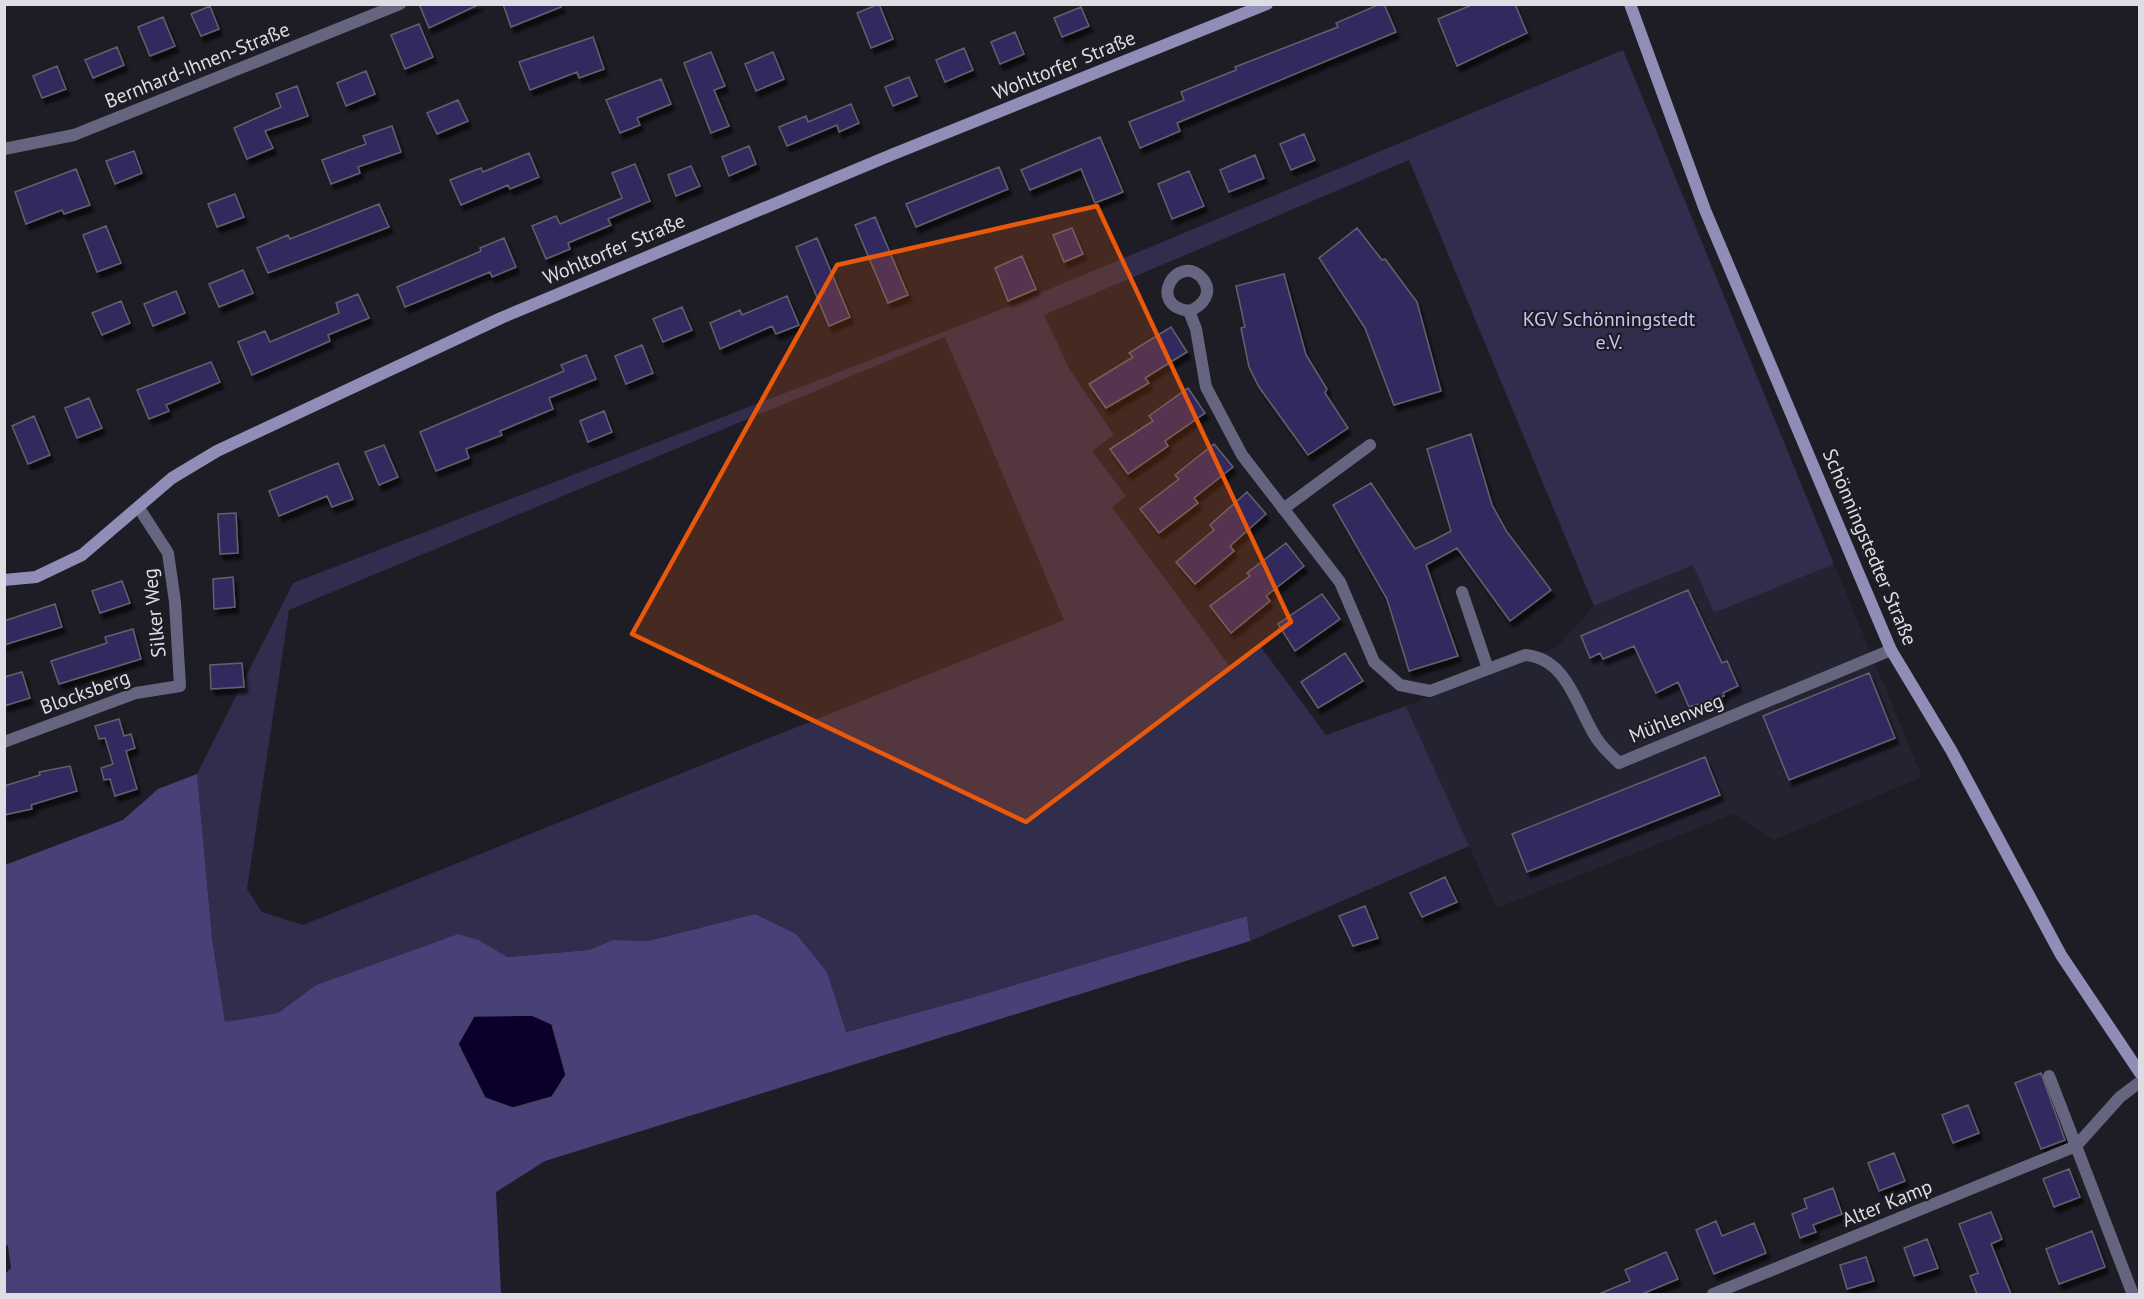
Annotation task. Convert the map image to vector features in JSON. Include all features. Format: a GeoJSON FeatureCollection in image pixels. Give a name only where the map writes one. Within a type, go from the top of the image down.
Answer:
{"type":"FeatureCollection","features":[{"type":"Feature","properties":{"kind":"street","name":"Bernhard-Ihnen-Straße"},"geometry":{"type":"LineString","coordinates":[[4,149],[74,135],[400,4]]}},
{"type":"Feature","properties":{"kind":"street","name":"Wohltorfer Straße"},"geometry":{"type":"LineString","coordinates":[[4,580],[36,577],[82,555],[172,478],[217,451],[501,318],[891,155],[1267,4]]}},
{"type":"Feature","properties":{"kind":"street","name":"Schönningstedter Straße"},"geometry":{"type":"LineString","coordinates":[[1630,4],[1706,210],[1891,650],[1951,750],[2061,955],[2139,1073]]}},
{"type":"Feature","properties":{"kind":"street","name":"Mühlenweg"},"geometry":{"type":"LineString","coordinates":[[1190,311],[1196,329],[1206,387],[1242,454],[1340,582],[1374,662],[1400,685],[1430,691],[1525,655],[1540,656],[1562,675],[1596,738],[1619,763],[1891,650]]}},
{"type":"Feature","properties":{"kind":"street"},"geometry":{"type":"LineString","coordinates":[[1282,509],[1370,445]]}},
{"type":"Feature","properties":{"kind":"street","name":"Silker Weg"},"geometry":{"type":"LineString","coordinates":[[139,508],[168,553],[175,602],[180,686]]}},
{"type":"Feature","properties":{"kind":"street"},"geometry":{"type":"LineString","coordinates":[[1462,591],[1488,669]]}},
{"type":"Feature","properties":{"kind":"street","name":"Blocksberg"},"geometry":{"type":"LineString","coordinates":[[4,742],[136,693],[180,686]]}},
{"type":"Feature","properties":{"kind":"street"},"geometry":{"type":"LineString","coordinates":[[2049,1076],[2132,1292]]}},
{"type":"Feature","properties":{"kind":"street"},"geometry":{"type":"LineString","coordinates":[[2076,1146],[2120,1097],[2139,1082]]}},
{"type":"Feature","properties":{"kind":"street","name":"Alter Kamp"},"geometry":{"type":"LineString","coordinates":[[1713,1294],[2076,1146]]}},
{"type":"Feature","properties":{"kind":"highlighted area"},"geometry":{"type":"Polygon","coordinates":[[[1097,206],[1291,622],[1026,822],[632,634],[837,265],[1097,206]]]}},
{"type":"Feature","properties":{"kind":"shaded area"},"geometry":{"type":"Polygon","coordinates":[[[1694,564],[1714,613],[1834,564],[1922,777],[1774,840],[1733,814],[1497,908],[1406,706],[1557,647],[1594,606],[1694,564]]]}},
{"type":"Feature","properties":{"kind":"shaded area"},"geometry":{"type":"Polygon","coordinates":[[[197,774],[212,938],[225,1022],[278,1013],[316,985],[458,934],[479,940],[507,957],[589,950],[613,940],[648,941],[755,914],[796,934],[827,972],[846,1032],[967,999],[1247,916],[1250,941],[545,1161],[496,1192],[501,1294],[5,1294],[5,1274],[11,1268],[8,1246],[5,1244],[5,865],[123,820],[158,789],[197,774]]]}},
{"type":"Feature","properties":{"kind":"shaded area"},"geometry":{"type":"Polygon","coordinates":[[[532,1015],[552,1024],[566,1075],[552,1097],[513,1108],[485,1098],[458,1044],[474,1016],[532,1015]]]}},
{"type":"Feature","properties":{"kind":"green space","name":"KGV Schönningstedt e.V."},"geometry":{"type":"Polygon","coordinates":[[[1623,50],[1834,564],[1714,613],[1693,565],[1594,606],[1409,160],[1044,315],[1070,370],[1114,435],[1092,451],[1126,496],[1112,507],[1231,668],[1261,647],[1326,735],[1406,706],[1469,846],[1250,941],[1247,916],[967,999],[845,1032],[827,972],[755,914],[648,941],[613,940],[589,950],[507,957],[479,940],[458,934],[316,985],[278,1013],[225,1022],[212,938],[197,774],[293,583],[992,313],[1623,50]],[[945,337],[289,610],[247,889],[262,912],[303,925],[1064,620],[945,337]]]}},
{"type":"Feature","properties":{"kind":"building"},"geometry":{"type":"Polygon","coordinates":[[[419,4],[480,4],[429,28],[419,4]]]}},
{"type":"Feature","properties":{"kind":"building"},"geometry":{"type":"Polygon","coordinates":[[[503,4],[561,4],[561,7],[511,27],[503,4]]]}},
{"type":"Feature","properties":{"kind":"building"},"geometry":{"type":"Polygon","coordinates":[[[879,4],[893,39],[871,48],[857,13],[879,4]]]}},
{"type":"Feature","properties":{"kind":"building"},"geometry":{"type":"Polygon","coordinates":[[[1384,4],[1396,32],[1177,123],[1180,131],[1140,148],[1129,122],[1184,100],[1181,92],[1236,70],[1235,67],[1338,27],[1336,23],[1384,4]]]}},
{"type":"Feature","properties":{"kind":"building"},"geometry":{"type":"Polygon","coordinates":[[[1474,4],[1515,4],[1527,33],[1457,66],[1438,19],[1474,4]]]}},
{"type":"Feature","properties":{"kind":"building"},"geometry":{"type":"Polygon","coordinates":[[[210,6],[219,29],[201,36],[191,14],[210,6]]]}},
{"type":"Feature","properties":{"kind":"building"},"geometry":{"type":"Polygon","coordinates":[[[1081,7],[1089,26],[1062,37],[1054,18],[1081,7]]]}},
{"type":"Feature","properties":{"kind":"building"},"geometry":{"type":"Polygon","coordinates":[[[163,17],[175,46],[150,56],[138,27],[163,17]]]}},
{"type":"Feature","properties":{"kind":"building"},"geometry":{"type":"Polygon","coordinates":[[[419,24],[433,57],[405,69],[391,35],[419,24]]]}},
{"type":"Feature","properties":{"kind":"building"},"geometry":{"type":"Polygon","coordinates":[[[1015,32],[1024,54],[1000,64],[991,42],[1015,32]]]}},
{"type":"Feature","properties":{"kind":"building"},"geometry":{"type":"Polygon","coordinates":[[[593,37],[604,69],[579,78],[577,72],[530,90],[519,62],[593,37]]]}},
{"type":"Feature","properties":{"kind":"building"},"geometry":{"type":"Polygon","coordinates":[[[117,47],[124,65],[93,78],[85,60],[117,47]]]}},
{"type":"Feature","properties":{"kind":"building"},"geometry":{"type":"Polygon","coordinates":[[[964,48],[973,70],[945,82],[936,60],[964,48]]]}},
{"type":"Feature","properties":{"kind":"building"},"geometry":{"type":"Polygon","coordinates":[[[711,52],[725,86],[714,90],[729,126],[711,133],[684,63],[711,52]]]}},
{"type":"Feature","properties":{"kind":"building"},"geometry":{"type":"Polygon","coordinates":[[[773,52],[784,79],[756,91],[745,64],[773,52]]]}},
{"type":"Feature","properties":{"kind":"building"},"geometry":{"type":"Polygon","coordinates":[[[57,66],[66,89],[42,98],[33,76],[57,66]]]}},
{"type":"Feature","properties":{"kind":"building"},"geometry":{"type":"Polygon","coordinates":[[[366,71],[375,94],[346,106],[337,83],[366,71]]]}},
{"type":"Feature","properties":{"kind":"building"},"geometry":{"type":"Polygon","coordinates":[[[909,77],[917,96],[893,106],[885,87],[909,77]]]}},
{"type":"Feature","properties":{"kind":"building"},"geometry":{"type":"Polygon","coordinates":[[[661,79],[671,104],[637,118],[640,125],[620,133],[606,100],[661,79]]]}},
{"type":"Feature","properties":{"kind":"building"},"geometry":{"type":"Polygon","coordinates":[[[297,86],[308,116],[265,131],[273,148],[247,159],[234,128],[281,107],[276,94],[297,86]]]}},
{"type":"Feature","properties":{"kind":"building"},"geometry":{"type":"Polygon","coordinates":[[[458,100],[468,121],[437,134],[427,113],[458,100]]]}},
{"type":"Feature","properties":{"kind":"building"},"geometry":{"type":"Polygon","coordinates":[[[851,104],[859,123],[839,132],[837,125],[787,146],[779,127],[806,116],[808,122],[851,104]]]}},
{"type":"Feature","properties":{"kind":"building"},"geometry":{"type":"Polygon","coordinates":[[[392,126],[401,152],[358,167],[360,173],[331,184],[322,160],[366,144],[363,136],[392,126]]]}},
{"type":"Feature","properties":{"kind":"building"},"geometry":{"type":"Polygon","coordinates":[[[1304,134],[1315,160],[1291,170],[1280,144],[1304,134]]]}},
{"type":"Feature","properties":{"kind":"building"},"geometry":{"type":"Polygon","coordinates":[[[1100,137],[1123,192],[1095,203],[1081,169],[1030,190],[1021,170],[1100,137]]]}},
{"type":"Feature","properties":{"kind":"building"},"geometry":{"type":"Polygon","coordinates":[[[749,146],[756,164],[729,176],[722,157],[749,146]]]}},
{"type":"Feature","properties":{"kind":"building"},"geometry":{"type":"Polygon","coordinates":[[[134,151],[142,173],[115,184],[106,161],[134,151]]]}},
{"type":"Feature","properties":{"kind":"building"},"geometry":{"type":"Polygon","coordinates":[[[529,153],[539,177],[510,189],[508,185],[461,205],[450,180],[481,168],[483,172],[529,153]]]}},
{"type":"Feature","properties":{"kind":"building"},"geometry":{"type":"Polygon","coordinates":[[[1255,155],[1264,178],[1229,192],[1220,170],[1255,155]]]}},
{"type":"Feature","properties":{"kind":"building"},"geometry":{"type":"Polygon","coordinates":[[[635,164],[650,201],[608,219],[611,225],[568,243],[570,249],[546,259],[532,226],[556,216],[560,224],[622,198],[612,173],[635,164]]]}},
{"type":"Feature","properties":{"kind":"building"},"geometry":{"type":"Polygon","coordinates":[[[691,166],[700,186],[676,196],[668,175],[691,166]]]}},
{"type":"Feature","properties":{"kind":"building"},"geometry":{"type":"Polygon","coordinates":[[[999,167],[1008,189],[916,227],[906,204],[999,167]]]}},
{"type":"Feature","properties":{"kind":"building"},"geometry":{"type":"Polygon","coordinates":[[[76,169],[90,205],[64,214],[62,210],[26,224],[15,192],[76,169]]]}},
{"type":"Feature","properties":{"kind":"building"},"geometry":{"type":"Polygon","coordinates":[[[1189,171],[1204,206],[1172,219],[1158,184],[1189,171]]]}},
{"type":"Feature","properties":{"kind":"building"},"geometry":{"type":"Polygon","coordinates":[[[235,194],[244,217],[217,227],[208,204],[235,194]]]}},
{"type":"Feature","properties":{"kind":"building"},"geometry":{"type":"Polygon","coordinates":[[[379,204],[389,227],[268,273],[257,248],[288,235],[290,239],[379,204]]]}},
{"type":"Feature","properties":{"kind":"building"},"geometry":{"type":"Polygon","coordinates":[[[875,217],[908,295],[888,303],[855,225],[875,217]]]}},
{"type":"Feature","properties":{"kind":"building"},"geometry":{"type":"Polygon","coordinates":[[[106,226],[121,263],[97,272],[83,235],[106,226]]]}},
{"type":"Feature","properties":{"kind":"building"},"geometry":{"type":"Polygon","coordinates":[[[1072,228],[1083,254],[1064,262],[1053,235],[1072,228]]]}},
{"type":"Feature","properties":{"kind":"building"},"geometry":{"type":"Polygon","coordinates":[[[1357,228],[1382,260],[1385,259],[1417,302],[1441,391],[1394,405],[1365,328],[1319,258],[1357,228]]]}},
{"type":"Feature","properties":{"kind":"building"},"geometry":{"type":"Polygon","coordinates":[[[504,238],[516,267],[492,277],[490,272],[405,307],[397,287],[481,251],[480,248],[504,238]]]}},
{"type":"Feature","properties":{"kind":"building"},"geometry":{"type":"Polygon","coordinates":[[[817,238],[850,317],[829,326],[796,247],[817,238]]]}},
{"type":"Feature","properties":{"kind":"building"},"geometry":{"type":"Polygon","coordinates":[[[1022,256],[1036,289],[1008,301],[995,268],[1022,256]]]}},
{"type":"Feature","properties":{"kind":"building"},"geometry":{"type":"Polygon","coordinates":[[[243,270],[253,293],[219,307],[209,284],[243,270]]]}},
{"type":"Feature","properties":{"kind":"building"},"geometry":{"type":"Polygon","coordinates":[[[1284,274],[1306,355],[1327,389],[1325,393],[1348,428],[1308,455],[1259,387],[1249,367],[1241,328],[1245,327],[1236,286],[1284,274]]]}},
{"type":"Feature","properties":{"kind":"building"},"geometry":{"type":"Polygon","coordinates":[[[176,291],[185,313],[153,326],[144,304],[176,291]]]}},
{"type":"Feature","properties":{"kind":"building"},"geometry":{"type":"Polygon","coordinates":[[[358,294],[369,318],[328,335],[330,341],[252,375],[238,342],[265,331],[270,342],[339,313],[336,303],[358,294]]]}},
{"type":"Feature","properties":{"kind":"building"},"geometry":{"type":"Polygon","coordinates":[[[787,296],[799,325],[776,334],[772,326],[720,349],[710,323],[740,310],[742,315],[787,296]]]}},
{"type":"Feature","properties":{"kind":"building"},"geometry":{"type":"Polygon","coordinates":[[[121,301],[130,323],[102,335],[92,313],[121,301]]]}},
{"type":"Feature","properties":{"kind":"building"},"geometry":{"type":"Polygon","coordinates":[[[682,307],[692,330],[663,342],[653,319],[682,307]]]}},
{"type":"Feature","properties":{"kind":"building"},"geometry":{"type":"Polygon","coordinates":[[[1171,327],[1187,352],[1145,378],[1149,383],[1106,408],[1089,384],[1133,357],[1129,353],[1171,327]]]}},
{"type":"Feature","properties":{"kind":"building"},"geometry":{"type":"Polygon","coordinates":[[[642,345],[653,373],[626,384],[615,356],[642,345]]]}},
{"type":"Feature","properties":{"kind":"building"},"geometry":{"type":"Polygon","coordinates":[[[586,355],[596,379],[549,398],[553,409],[500,431],[502,435],[466,449],[469,458],[436,471],[420,432],[564,371],[561,365],[586,355]]]}},
{"type":"Feature","properties":{"kind":"building"},"geometry":{"type":"Polygon","coordinates":[[[211,362],[220,382],[166,405],[169,411],[149,419],[137,390],[211,362]]]}},
{"type":"Feature","properties":{"kind":"building"},"geometry":{"type":"Polygon","coordinates":[[[1188,388],[1205,413],[1165,441],[1168,446],[1128,474],[1110,449],[1153,421],[1149,416],[1188,388]]]}},
{"type":"Feature","properties":{"kind":"building"},"geometry":{"type":"Polygon","coordinates":[[[89,398],[102,428],[77,438],[65,408],[89,398]]]}},
{"type":"Feature","properties":{"kind":"building"},"geometry":{"type":"Polygon","coordinates":[[[604,411],[612,432],[588,442],[580,421],[604,411]]]}},
{"type":"Feature","properties":{"kind":"building"},"geometry":{"type":"Polygon","coordinates":[[[34,416],[50,455],[28,464],[12,426],[34,416]]]}},
{"type":"Feature","properties":{"kind":"building"},"geometry":{"type":"Polygon","coordinates":[[[1471,434],[1492,505],[1507,532],[1551,590],[1510,621],[1457,548],[1426,565],[1458,656],[1409,671],[1387,599],[1333,505],[1371,483],[1415,549],[1434,540],[1451,531],[1427,449],[1471,434]]]}},
{"type":"Feature","properties":{"kind":"building"},"geometry":{"type":"Polygon","coordinates":[[[1214,444],[1233,467],[1194,498],[1198,503],[1159,533],[1140,509],[1179,479],[1175,475],[1214,444]]]}},
{"type":"Feature","properties":{"kind":"building"},"geometry":{"type":"Polygon","coordinates":[[[384,445],[398,477],[379,485],[365,452],[384,445]]]}},
{"type":"Feature","properties":{"kind":"building"},"geometry":{"type":"Polygon","coordinates":[[[338,463],[353,499],[332,507],[327,496],[279,516],[269,491],[338,463]]]}},
{"type":"Feature","properties":{"kind":"building"},"geometry":{"type":"Polygon","coordinates":[[[1247,492],[1266,514],[1230,546],[1234,551],[1195,584],[1176,562],[1214,530],[1210,525],[1247,492]]]}},
{"type":"Feature","properties":{"kind":"building"},"geometry":{"type":"Polygon","coordinates":[[[236,513],[238,553],[220,554],[218,514],[236,513]]]}},
{"type":"Feature","properties":{"kind":"building"},"geometry":{"type":"Polygon","coordinates":[[[1286,543],[1304,566],[1266,596],[1270,601],[1231,633],[1210,606],[1250,576],[1247,573],[1286,543]]]}},
{"type":"Feature","properties":{"kind":"building"},"geometry":{"type":"Polygon","coordinates":[[[233,577],[235,607],[214,609],[213,579],[233,577]]]}},
{"type":"Feature","properties":{"kind":"building"},"geometry":{"type":"Polygon","coordinates":[[[122,581],[130,603],[100,613],[92,591],[122,581]]]}},
{"type":"Feature","properties":{"kind":"building"},"geometry":{"type":"Polygon","coordinates":[[[1688,590],[1722,663],[1727,661],[1738,686],[1723,693],[1724,696],[1689,707],[1678,682],[1656,693],[1634,646],[1603,659],[1600,653],[1590,658],[1581,636],[1688,590]]]}},
{"type":"Feature","properties":{"kind":"building"},"geometry":{"type":"Polygon","coordinates":[[[1322,594],[1340,619],[1295,651],[1278,624],[1322,594]]]}},
{"type":"Feature","properties":{"kind":"building"},"geometry":{"type":"Polygon","coordinates":[[[55,604],[62,627],[4,645],[4,621],[55,604]]]}},
{"type":"Feature","properties":{"kind":"building"},"geometry":{"type":"Polygon","coordinates":[[[133,629],[141,659],[59,684],[51,661],[107,643],[105,637],[133,629]]]}},
{"type":"Feature","properties":{"kind":"building"},"geometry":{"type":"Polygon","coordinates":[[[1345,653],[1363,681],[1318,708],[1301,682],[1345,653]]]}},
{"type":"Feature","properties":{"kind":"building"},"geometry":{"type":"Polygon","coordinates":[[[242,663],[244,687],[211,689],[210,665],[242,663]]]}},
{"type":"Feature","properties":{"kind":"building"},"geometry":{"type":"Polygon","coordinates":[[[22,672],[30,698],[4,706],[4,677],[22,672]]]}},
{"type":"Feature","properties":{"kind":"building"},"geometry":{"type":"Polygon","coordinates":[[[1869,673],[1895,738],[1789,780],[1763,716],[1869,673]]]}},
{"type":"Feature","properties":{"kind":"building"},"geometry":{"type":"Polygon","coordinates":[[[119,719],[124,736],[131,734],[135,748],[126,751],[137,789],[115,796],[110,779],[104,780],[101,768],[113,764],[105,738],[99,739],[95,726],[119,719]]]}},
{"type":"Feature","properties":{"kind":"building"},"geometry":{"type":"Polygon","coordinates":[[[1705,757],[1720,795],[1527,872],[1512,834],[1705,757]]]}},
{"type":"Feature","properties":{"kind":"building"},"geometry":{"type":"Polygon","coordinates":[[[70,766],[77,791],[31,805],[32,809],[4,815],[4,786],[40,775],[39,772],[70,766]]]}},
{"type":"Feature","properties":{"kind":"building"},"geometry":{"type":"Polygon","coordinates":[[[1445,877],[1457,902],[1422,917],[1410,893],[1445,877]]]}},
{"type":"Feature","properties":{"kind":"building"},"geometry":{"type":"Polygon","coordinates":[[[1365,906],[1378,938],[1353,946],[1339,916],[1365,906]]]}},
{"type":"Feature","properties":{"kind":"building"},"geometry":{"type":"Polygon","coordinates":[[[2041,1073],[2065,1140],[2041,1149],[2015,1083],[2041,1073]]]}},
{"type":"Feature","properties":{"kind":"building"},"geometry":{"type":"Polygon","coordinates":[[[1968,1105],[1979,1133],[1953,1143],[1942,1115],[1968,1105]]]}},
{"type":"Feature","properties":{"kind":"building"},"geometry":{"type":"Polygon","coordinates":[[[1894,1153],[1905,1181],[1879,1191],[1868,1163],[1894,1153]]]}},
{"type":"Feature","properties":{"kind":"building"},"geometry":{"type":"Polygon","coordinates":[[[2069,1169],[2080,1197],[2054,1207],[2043,1179],[2069,1169]]]}},
{"type":"Feature","properties":{"kind":"building"},"geometry":{"type":"Polygon","coordinates":[[[1833,1188],[1842,1214],[1813,1225],[1816,1232],[1800,1238],[1792,1214],[1807,1208],[1804,1199],[1833,1188]]]}},
{"type":"Feature","properties":{"kind":"building"},"geometry":{"type":"Polygon","coordinates":[[[1991,1212],[2002,1239],[1991,1244],[2011,1294],[1977,1294],[1970,1276],[1978,1273],[1959,1224],[1991,1212]]]}},
{"type":"Feature","properties":{"kind":"building"},"geometry":{"type":"Polygon","coordinates":[[[1716,1221],[1722,1236],[1754,1223],[1766,1253],[1714,1274],[1696,1230],[1716,1221]]]}},
{"type":"Feature","properties":{"kind":"building"},"geometry":{"type":"Polygon","coordinates":[[[2092,1231],[2105,1267],[2059,1284],[2046,1249],[2092,1231]]]}},
{"type":"Feature","properties":{"kind":"building"},"geometry":{"type":"Polygon","coordinates":[[[1927,1239],[1938,1268],[1914,1276],[1904,1248],[1927,1239]]]}},
{"type":"Feature","properties":{"kind":"building"},"geometry":{"type":"Polygon","coordinates":[[[1666,1252],[1678,1279],[1642,1294],[1599,1294],[1630,1281],[1625,1270],[1666,1252]]]}},
{"type":"Feature","properties":{"kind":"building"},"geometry":{"type":"Polygon","coordinates":[[[1866,1257],[1874,1281],[1847,1289],[1840,1265],[1866,1257]]]}}]}
